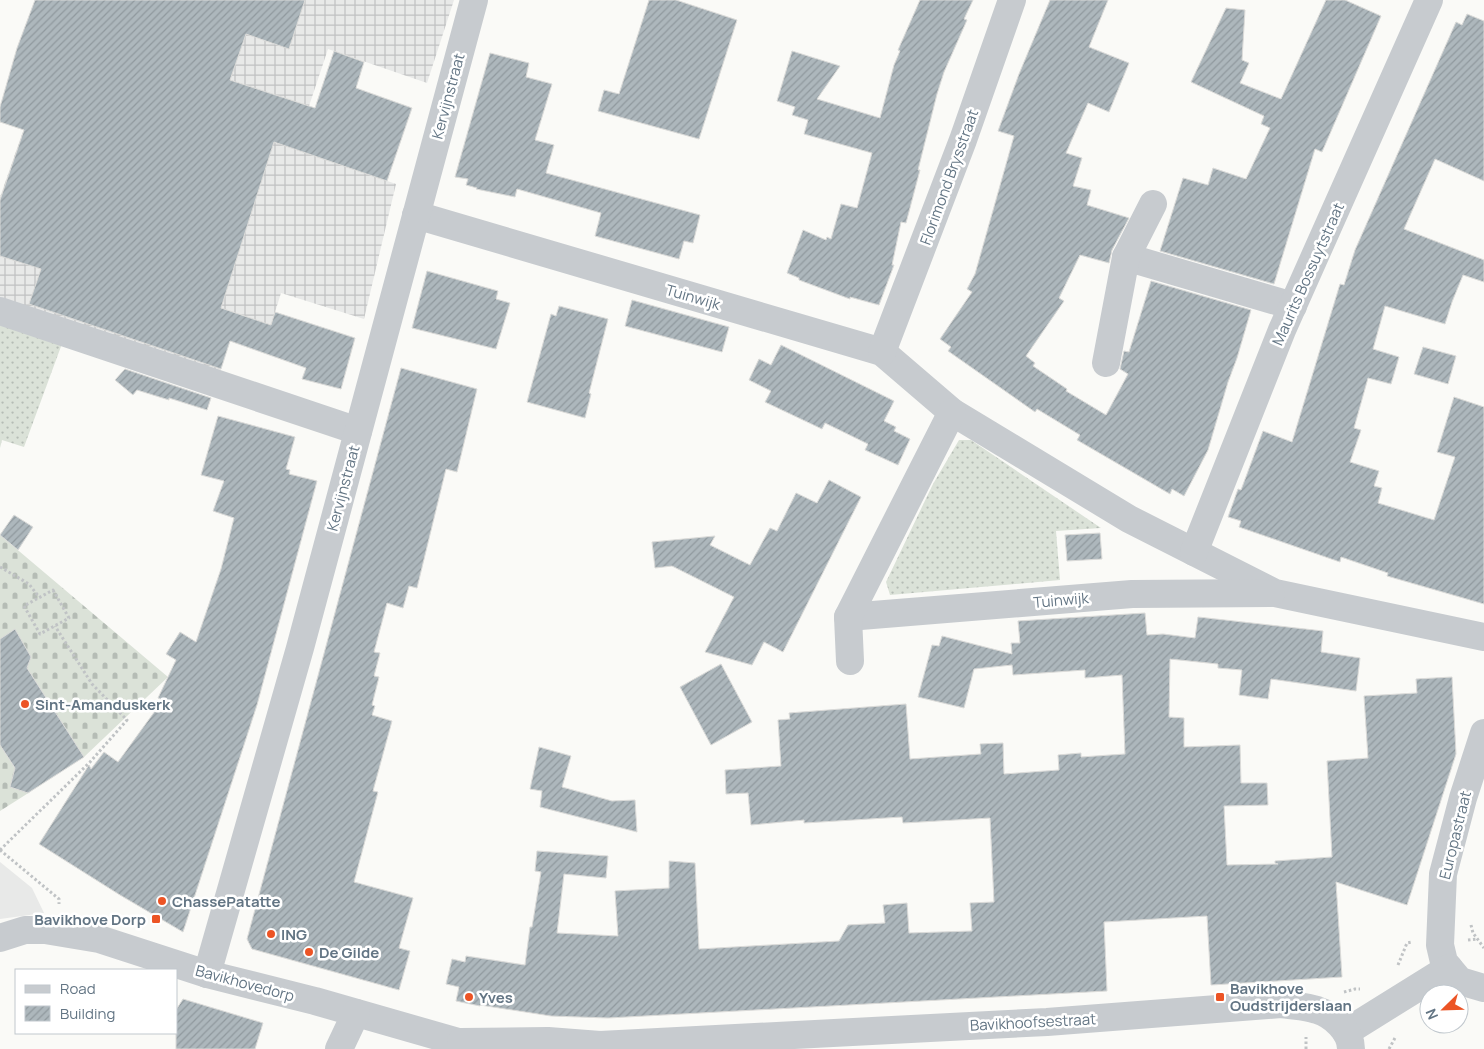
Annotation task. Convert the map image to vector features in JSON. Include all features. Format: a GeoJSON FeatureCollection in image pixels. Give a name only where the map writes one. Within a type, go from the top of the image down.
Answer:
{"type":"FeatureCollection","features":[{"type":"Feature","properties":{"kind":"street","name":"Kervijnstraat"},"geometry":{"type":"LineString","coordinates":[[207,974],[303,639],[474,0]]}},
{"type":"Feature","properties":{"kind":"street","name":"Florimond Brysstraat"},"geometry":{"type":"LineString","coordinates":[[882,352],[963,140],[1012,0]]}},
{"type":"Feature","properties":{"kind":"street","name":"Maurits Bossuytstraat"},"geometry":{"type":"LineString","coordinates":[[1194,552],[1293,306],[1429,0]]}},
{"type":"Feature","properties":{"kind":"street"},"geometry":{"type":"LineString","coordinates":[[1106,363],[1126,257],[1153,204]]}},
{"type":"Feature","properties":{"kind":"street","name":"Tuinwijk"},"geometry":{"type":"LineString","coordinates":[[416,215],[882,352],[952,412],[1129,519],[1275,593]]}},
{"type":"Feature","properties":{"kind":"street"},"geometry":{"type":"LineString","coordinates":[[1126,257],[1293,306]]}},
{"type":"Feature","properties":{"kind":"street"},"geometry":{"type":"LineString","coordinates":[[0,311],[358,431]]}},
{"type":"Feature","properties":{"kind":"street"},"geometry":{"type":"LineString","coordinates":[[850,661],[848,617],[952,412]]}},
{"type":"Feature","properties":{"kind":"street","name":"Tuinwijk"},"geometry":{"type":"LineString","coordinates":[[848,617],[1132,594],[1275,593],[1484,637]]}},
{"type":"Feature","properties":{"kind":"street","name":"Europastraat"},"geometry":{"type":"LineString","coordinates":[[1448,968],[1444,962],[1440,946],[1443,874],[1463,798],[1484,733]]}},
{"type":"Feature","properties":{"kind":"street","name":"Bavikhovedorp"},"geometry":{"type":"LineString","coordinates":[[0,938],[25,930],[45,930],[99,939],[207,974],[472,1045],[547,1045]]}},
{"type":"Feature","properties":{"kind":"street"},"geometry":{"type":"LineString","coordinates":[[1448,968],[1460,981],[1484,988]]}},
{"type":"Feature","properties":{"kind":"street","name":"Bavikhoofsestraat"},"geometry":{"type":"LineString","coordinates":[[547,1045],[600,1045],[1047,1022],[1281,1004],[1317,1010],[1339,1023],[1348,1040],[1448,968]]}},
{"type":"Feature","properties":{"kind":"street"},"geometry":{"type":"LineString","coordinates":[[339,1049],[356,1013]]}},
{"type":"Feature","properties":{"kind":"path"},"geometry":{"type":"LineString","coordinates":[[0,567],[29,584],[40,597]]}},
{"type":"Feature","properties":{"kind":"path"},"geometry":{"type":"LineString","coordinates":[[53,590],[69,618],[40,634],[24,606],[40,597],[53,590]]}},
{"type":"Feature","properties":{"kind":"path"},"geometry":{"type":"LineString","coordinates":[[55,626],[92,684],[127,720],[90,762],[0,850],[59,899],[56,932]]}},
{"type":"Feature","properties":{"kind":"shaded area"},"geometry":{"type":"Polygon","coordinates":[[[69,0],[454,0],[427,83],[328,49],[309,106],[275,142],[396,184],[364,319],[281,293],[271,325],[239,314],[218,377],[0,301],[0,197],[69,0]]]}},
{"type":"Feature","properties":{"kind":"shaded area"},"geometry":{"type":"Polygon","coordinates":[[[0,862],[32,888],[44,913],[0,919],[0,862]]]}},
{"type":"Feature","properties":{"kind":"green space"},"geometry":{"type":"Polygon","coordinates":[[[0,319],[63,341],[24,447],[2,440],[0,448],[0,319]]]}},
{"type":"Feature","properties":{"kind":"green space"},"geometry":{"type":"Polygon","coordinates":[[[959,440],[971,440],[1101,528],[1056,531],[1060,580],[890,595],[886,582],[933,484],[959,440]]]}},
{"type":"Feature","properties":{"kind":"green space"},"geometry":{"type":"Polygon","coordinates":[[[0,535],[168,677],[84,757],[24,663],[14,630],[0,639],[0,535]]]}},
{"type":"Feature","properties":{"kind":"green space"},"geometry":{"type":"Polygon","coordinates":[[[0,745],[18,773],[11,783],[15,789],[30,792],[0,811],[0,745]]]}},
{"type":"Feature","properties":{"kind":"building"},"geometry":{"type":"Polygon","coordinates":[[[35,0],[305,0],[289,49],[246,34],[230,80],[315,108],[334,51],[364,62],[356,88],[412,108],[387,181],[274,142],[221,308],[271,325],[275,312],[355,338],[341,389],[302,379],[306,368],[230,341],[221,369],[29,304],[41,269],[0,256],[0,200],[24,130],[0,122],[0,107],[17,48],[35,0]]]}},
{"type":"Feature","properties":{"kind":"building"},"geometry":{"type":"Polygon","coordinates":[[[649,0],[676,0],[737,20],[699,139],[598,111],[604,90],[619,94],[649,0]]]}},
{"type":"Feature","properties":{"kind":"building"},"geometry":{"type":"Polygon","coordinates":[[[920,0],[973,0],[964,19],[967,20],[944,72],[937,94],[906,223],[901,222],[892,265],[894,265],[879,305],[850,297],[850,299],[799,280],[799,278],[787,273],[803,230],[826,240],[827,237],[831,239],[841,204],[857,208],[872,153],[804,134],[808,120],[792,115],[795,107],[777,101],[792,51],[840,66],[817,99],[880,118],[894,65],[900,51],[898,50],[920,0]]]}},
{"type":"Feature","properties":{"kind":"building"},"geometry":{"type":"Polygon","coordinates":[[[1050,0],[1108,0],[1089,47],[1129,63],[1109,112],[1088,103],[1066,153],[1082,158],[1073,186],[1091,190],[1087,205],[1129,218],[1112,250],[1109,263],[1080,255],[1059,298],[1064,301],[1026,356],[1035,363],[1033,366],[1067,389],[1066,391],[1106,415],[1128,374],[1120,369],[1124,351],[1129,352],[1151,281],[1251,310],[1208,450],[1184,496],[1172,489],[1170,494],[1077,440],[1080,435],[1037,409],[1035,412],[948,351],[951,347],[940,339],[972,292],[967,289],[975,274],[1014,136],[998,131],[1019,74],[1050,0]]]}},
{"type":"Feature","properties":{"kind":"building"},"geometry":{"type":"Polygon","coordinates":[[[1326,0],[1345,0],[1381,16],[1322,152],[1315,149],[1274,284],[1160,251],[1183,178],[1208,185],[1213,168],[1246,179],[1270,128],[1261,124],[1264,116],[1191,82],[1226,8],[1245,10],[1242,60],[1249,63],[1240,83],[1281,99],[1326,0]]]}},
{"type":"Feature","properties":{"kind":"building"},"geometry":{"type":"Polygon","coordinates":[[[1467,14],[1484,21],[1484,181],[1435,159],[1404,229],[1484,260],[1484,282],[1463,275],[1445,324],[1385,306],[1373,349],[1399,357],[1391,384],[1368,378],[1354,428],[1361,430],[1350,462],[1379,471],[1374,486],[1382,488],[1378,503],[1434,520],[1455,457],[1437,452],[1454,397],[1484,407],[1484,604],[1387,576],[1388,573],[1341,557],[1340,562],[1239,527],[1241,521],[1228,517],[1238,489],[1241,490],[1263,431],[1292,442],[1340,284],[1344,285],[1355,250],[1456,22],[1462,25],[1467,14]]]}},
{"type":"Feature","properties":{"kind":"building"},"geometry":{"type":"Polygon","coordinates":[[[490,53],[529,63],[526,77],[552,84],[535,140],[554,145],[546,173],[700,215],[693,243],[684,241],[679,259],[595,236],[601,213],[517,189],[515,197],[476,189],[466,185],[468,179],[455,177],[490,53]]]}},
{"type":"Feature","properties":{"kind":"building"},"geometry":{"type":"Polygon","coordinates":[[[427,271],[498,291],[496,299],[510,303],[496,349],[412,328],[427,271]]]}},
{"type":"Feature","properties":{"kind":"building"},"geometry":{"type":"Polygon","coordinates":[[[632,300],[729,327],[722,352],[625,326],[632,300]]]}},
{"type":"Feature","properties":{"kind":"building"},"geometry":{"type":"Polygon","coordinates":[[[559,306],[608,319],[589,393],[591,394],[585,418],[527,402],[551,314],[556,316],[559,306]]]}},
{"type":"Feature","properties":{"kind":"building"},"geometry":{"type":"Polygon","coordinates":[[[781,345],[894,401],[884,421],[896,427],[894,431],[910,439],[898,465],[865,450],[868,444],[825,423],[822,429],[765,402],[771,391],[749,380],[759,359],[771,365],[781,345]]]}},
{"type":"Feature","properties":{"kind":"building"},"geometry":{"type":"Polygon","coordinates":[[[1423,347],[1456,356],[1448,384],[1414,374],[1423,347]]]}},
{"type":"Feature","properties":{"kind":"building"},"geometry":{"type":"Polygon","coordinates":[[[401,368],[477,389],[457,472],[446,469],[417,588],[409,586],[403,608],[387,603],[374,652],[380,653],[374,676],[379,677],[372,705],[375,706],[372,715],[392,721],[373,791],[378,792],[354,882],[413,898],[399,948],[410,951],[399,990],[252,949],[247,939],[401,368]]]}},
{"type":"Feature","properties":{"kind":"building"},"geometry":{"type":"Polygon","coordinates":[[[125,369],[211,398],[207,410],[137,390],[133,395],[115,380],[125,369]]]}},
{"type":"Feature","properties":{"kind":"building"},"geometry":{"type":"Polygon","coordinates":[[[218,416],[295,437],[286,469],[290,470],[289,474],[317,481],[257,705],[183,932],[39,844],[89,765],[91,769],[104,752],[118,762],[163,700],[158,698],[176,660],[166,654],[180,632],[196,642],[221,569],[234,518],[213,511],[224,481],[201,475],[218,416]]]}},
{"type":"Feature","properties":{"kind":"building"},"geometry":{"type":"Polygon","coordinates":[[[829,480],[861,497],[783,652],[764,642],[752,665],[705,652],[734,597],[672,566],[655,568],[652,542],[715,536],[710,545],[750,565],[770,528],[777,531],[796,493],[817,503],[829,480]]]}},
{"type":"Feature","properties":{"kind":"building"},"geometry":{"type":"Polygon","coordinates":[[[14,515],[33,527],[18,550],[0,535],[14,515]]]}},
{"type":"Feature","properties":{"kind":"building"},"geometry":{"type":"Polygon","coordinates":[[[1100,533],[1102,559],[1067,561],[1065,535],[1100,533]]]}},
{"type":"Feature","properties":{"kind":"building"},"geometry":{"type":"Polygon","coordinates":[[[1145,613],[1147,635],[1163,634],[1195,638],[1198,617],[1323,631],[1321,652],[1360,658],[1356,691],[1271,679],[1268,699],[1239,695],[1242,670],[1218,668],[1218,664],[1170,659],[1169,717],[1184,718],[1184,747],[1240,745],[1241,783],[1267,783],[1268,805],[1224,806],[1227,865],[1278,864],[1275,861],[1332,857],[1327,761],[1368,758],[1364,696],[1417,693],[1416,679],[1452,677],[1456,754],[1407,905],[1336,882],[1342,977],[1211,985],[1207,916],[1104,922],[1107,991],[608,1018],[551,1016],[456,1001],[459,987],[446,984],[452,959],[465,962],[466,956],[525,965],[530,927],[532,927],[541,872],[535,871],[537,851],[608,856],[606,878],[564,874],[557,933],[618,936],[615,891],[669,888],[669,861],[695,863],[699,949],[839,941],[848,925],[885,923],[883,905],[907,903],[909,933],[972,931],[970,903],[994,902],[990,818],[903,823],[902,817],[804,823],[804,820],[751,825],[748,793],[726,794],[725,770],[781,766],[778,720],[790,719],[789,713],[906,704],[910,759],[981,754],[980,744],[1003,743],[1004,774],[1059,770],[1058,755],[1081,753],[1081,757],[1125,754],[1122,675],[1085,678],[1085,670],[1013,675],[1012,665],[974,669],[964,708],[918,697],[932,645],[939,646],[942,636],[1012,654],[1011,643],[1020,643],[1018,621],[1145,613]]]}},
{"type":"Feature","properties":{"kind":"building","name":"Sint-Amanduskerk"},"geometry":{"type":"Polygon","coordinates":[[[15,629],[31,657],[27,668],[84,757],[28,793],[10,787],[15,768],[0,745],[0,639],[15,629]]]}},
{"type":"Feature","properties":{"kind":"building"},"geometry":{"type":"Polygon","coordinates":[[[721,664],[752,722],[711,745],[680,687],[721,664]]]}},
{"type":"Feature","properties":{"kind":"building"},"geometry":{"type":"Polygon","coordinates":[[[539,747],[571,756],[562,787],[612,801],[635,800],[637,832],[540,807],[542,791],[530,789],[539,747]]]}},
{"type":"Feature","properties":{"kind":"building"},"geometry":{"type":"Polygon","coordinates":[[[183,999],[263,1023],[255,1049],[176,1049],[178,1007],[183,999]]]}},
{"type":"Feature","properties":{"kind":"place","name":"Sint-Amanduskerk"},"geometry":{"type":"Point","coordinates":[25,704]}},
{"type":"Feature","properties":{"kind":"place","name":"ChassePatatte"},"geometry":{"type":"Point","coordinates":[162,901]}},
{"type":"Feature","properties":{"kind":"place","name":"Bavikhove Dorp"},"geometry":{"type":"Point","coordinates":[156,919]}},
{"type":"Feature","properties":{"kind":"place","name":"ING"},"geometry":{"type":"Point","coordinates":[271,934]}},
{"type":"Feature","properties":{"kind":"place","name":"De Gilde"},"geometry":{"type":"Point","coordinates":[309,952]}},
{"type":"Feature","properties":{"kind":"place","name":"Yves"},"geometry":{"type":"Point","coordinates":[469,997]}},
{"type":"Feature","properties":{"kind":"place","name":"Bavikhove Oudstrijderslaan"},"geometry":{"type":"Point","coordinates":[1220,997]}}]}
